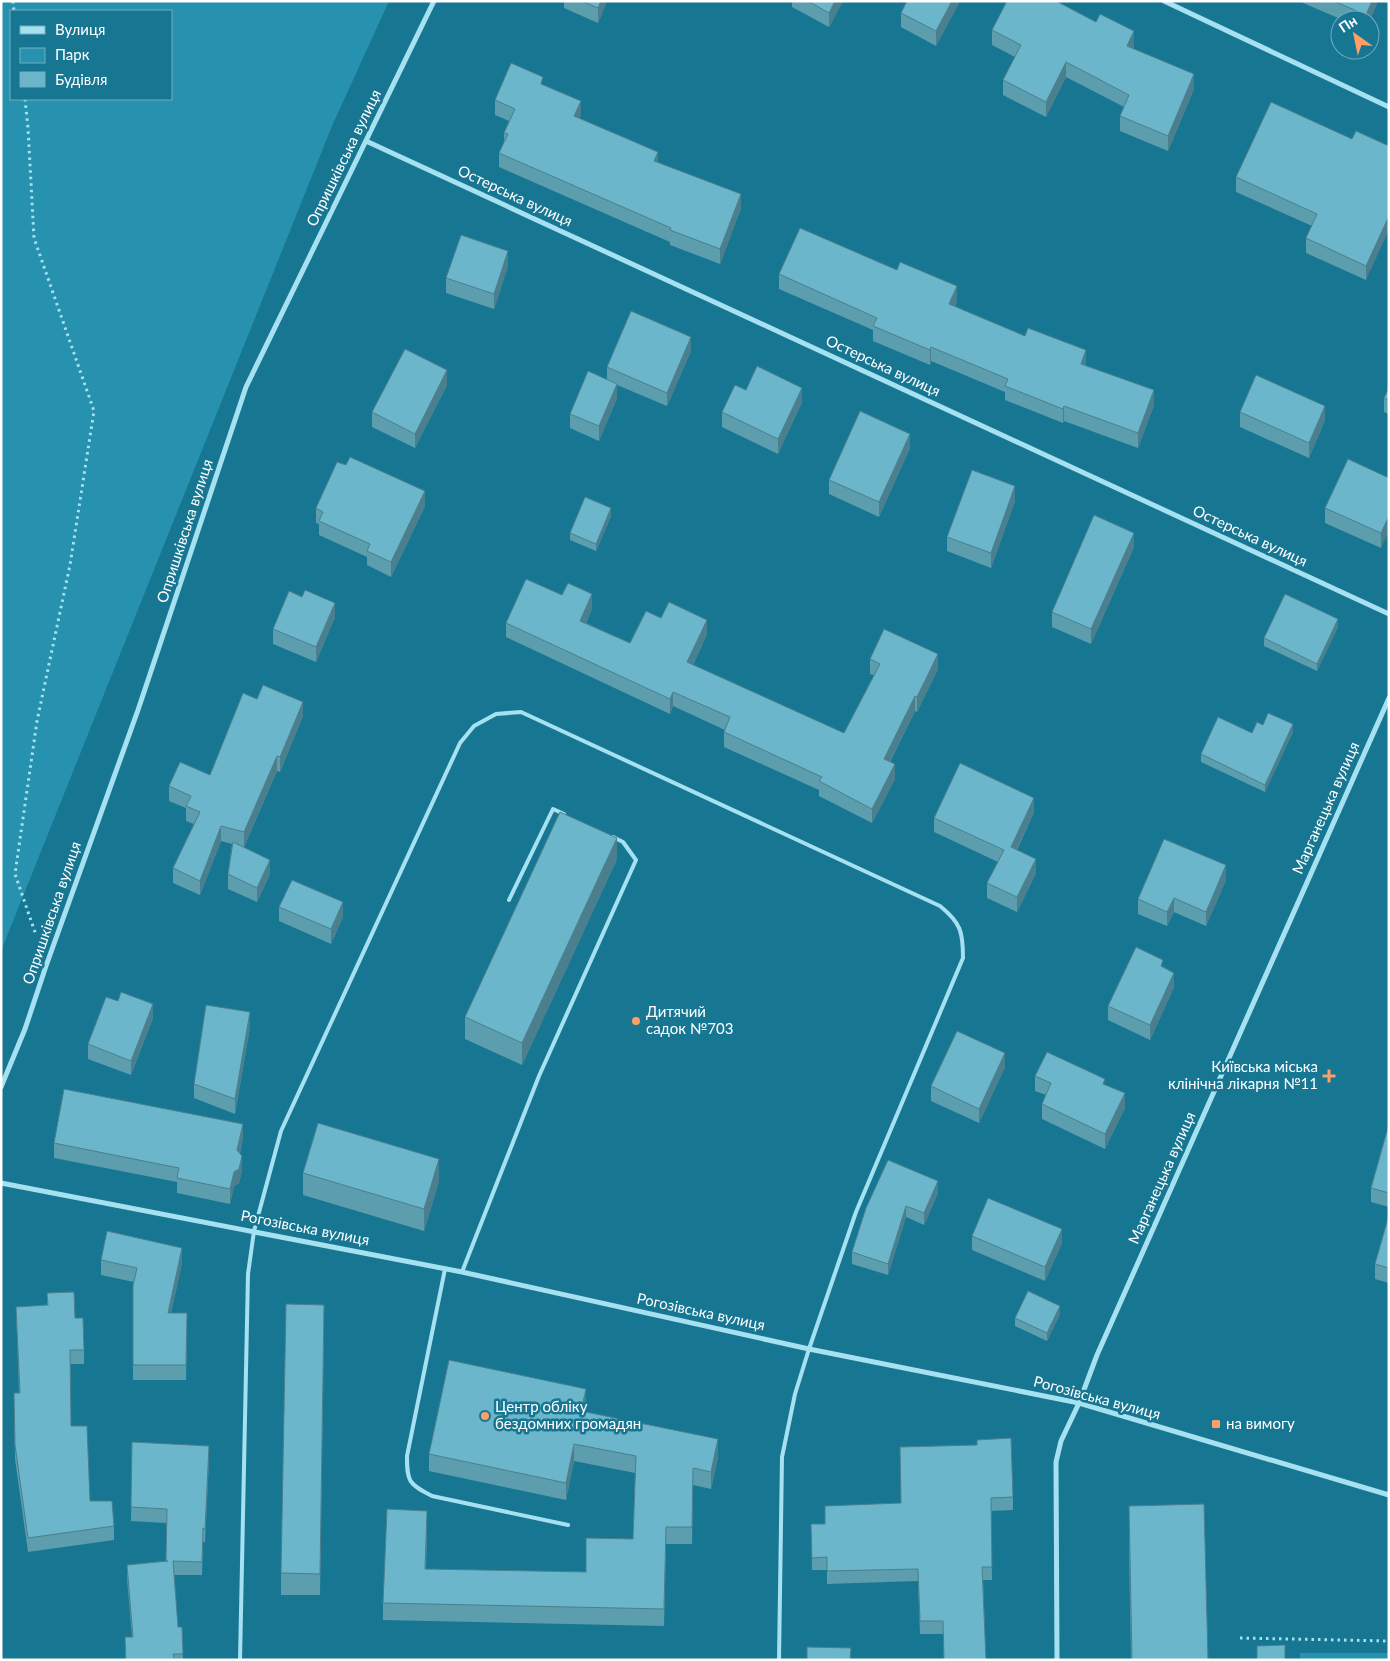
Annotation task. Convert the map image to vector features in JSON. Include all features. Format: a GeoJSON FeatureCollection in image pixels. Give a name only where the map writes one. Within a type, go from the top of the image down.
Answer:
{"type":"FeatureCollection","features":[{"type":"Feature","properties":{"kind":"street","name":"Опришківська вулиця"},"geometry":{"type":"LineString","coordinates":[[1,1087],[25,1029],[138,710],[246,387],[434,1]]}},
{"type":"Feature","properties":{"kind":"street"},"geometry":{"type":"LineString","coordinates":[[1164,1],[1389,107]]}},
{"type":"Feature","properties":{"kind":"street","name":"Остерська вулиця"},"geometry":{"type":"LineString","coordinates":[[366,141],[1389,614]]}},
{"type":"Feature","properties":{"kind":"street","name":"Марганецька вулиця"},"geometry":{"type":"LineString","coordinates":[[1057,1660],[1056,1462],[1061,1441],[1389,698]]}},
{"type":"Feature","properties":{"kind":"street","name":"Рогозівська вулиця"},"geometry":{"type":"LineString","coordinates":[[1,1183],[445,1268],[809,1348],[1079,1403],[1389,1495]]}},
{"type":"Feature","properties":{"kind":"lane"},"geometry":{"type":"LineString","coordinates":[[240,1660],[248,1274],[254,1231],[281,1131],[460,743],[474,726],[496,714],[521,712],[940,906],[953,916],[963,937],[963,958],[856,1212],[795,1394],[782,1457],[779,1660]]}},
{"type":"Feature","properties":{"kind":"lane"},"geometry":{"type":"LineString","coordinates":[[509,900],[553,809],[570,817]]}},
{"type":"Feature","properties":{"kind":"lane"},"geometry":{"type":"LineString","coordinates":[[462,1272],[539,1076],[636,860],[623,842],[605,834]]}},
{"type":"Feature","properties":{"kind":"lane"},"geometry":{"type":"LineString","coordinates":[[445,1268],[406,1456],[407,1476],[417,1489],[432,1496],[568,1525]]}},
{"type":"Feature","properties":{"kind":"path"},"geometry":{"type":"LineString","coordinates":[[25,100],[34,238],[94,410],[70,565],[37,721],[15,874],[46,966]]}},
{"type":"Feature","properties":{"kind":"path"},"geometry":{"type":"LineString","coordinates":[[1240,1638],[1389,1641]]}},
{"type":"Feature","properties":{"kind":"green space"},"geometry":{"type":"Polygon","coordinates":[[[1,1],[389,1],[332,126],[1,951],[1,1]]]}},
{"type":"Feature","properties":{"kind":"green space"},"geometry":{"type":"Polygon","coordinates":[[[1300,1653],[1389,1653],[1389,1660],[1300,1660],[1300,1653]]]}},
{"type":"Feature","properties":{"kind":"building"},"geometry":{"type":"Polygon","coordinates":[[[582,1],[601,1],[598,8],[582,1]]]}},
{"type":"Feature","properties":{"kind":"building"},"geometry":{"type":"Polygon","coordinates":[[[808,1],[835,1],[829,13],[808,1]]]}},
{"type":"Feature","properties":{"kind":"building"},"geometry":{"type":"Polygon","coordinates":[[[907,1],[952,1],[936,31],[901,13],[907,1]]]}},
{"type":"Feature","properties":{"kind":"building"},"geometry":{"type":"Polygon","coordinates":[[[1007,1],[1056,1],[1096,22],[1100,14],[1134,31],[1127,46],[1194,74],[1168,136],[1120,116],[1129,95],[1066,62],[1046,102],[1003,80],[1021,45],[992,30],[1007,1]]]}},
{"type":"Feature","properties":{"kind":"building"},"geometry":{"type":"Polygon","coordinates":[[[1334,1],[1372,1],[1368,10],[1355,10],[1334,1]]]}},
{"type":"Feature","properties":{"kind":"building"},"geometry":{"type":"Polygon","coordinates":[[[511,63],[543,77],[541,84],[581,101],[574,116],[658,152],[654,161],[741,194],[720,249],[670,230],[671,228],[499,153],[508,134],[504,133],[515,109],[495,100],[511,63]]]}},
{"type":"Feature","properties":{"kind":"building"},"geometry":{"type":"Polygon","coordinates":[[[1271,102],[1352,139],[1356,131],[1389,146],[1389,216],[1366,266],[1306,238],[1317,214],[1236,177],[1271,102]]]}},
{"type":"Feature","properties":{"kind":"building"},"geometry":{"type":"Polygon","coordinates":[[[800,228],[897,270],[900,262],[957,286],[949,304],[1025,336],[1028,328],[1086,350],[1081,364],[1154,390],[1138,433],[1064,406],[1063,409],[1005,386],[1008,379],[931,347],[930,350],[873,326],[877,318],[779,274],[800,228]]]}},
{"type":"Feature","properties":{"kind":"building"},"geometry":{"type":"Polygon","coordinates":[[[461,235],[508,251],[494,294],[446,278],[461,235]]]}},
{"type":"Feature","properties":{"kind":"building"},"geometry":{"type":"Polygon","coordinates":[[[631,311],[691,337],[667,393],[607,367],[631,311]]]}},
{"type":"Feature","properties":{"kind":"building"},"geometry":{"type":"Polygon","coordinates":[[[405,349],[447,370],[415,434],[372,412],[405,349]]]}},
{"type":"Feature","properties":{"kind":"building"},"geometry":{"type":"Polygon","coordinates":[[[757,366],[802,388],[778,439],[722,412],[735,385],[746,390],[757,366]]]}},
{"type":"Feature","properties":{"kind":"building"},"geometry":{"type":"Polygon","coordinates":[[[588,371],[617,384],[599,426],[570,414],[588,371]]]}},
{"type":"Feature","properties":{"kind":"building"},"geometry":{"type":"Polygon","coordinates":[[[1256,375],[1325,406],[1309,443],[1240,412],[1256,375]]]}},
{"type":"Feature","properties":{"kind":"building"},"geometry":{"type":"Polygon","coordinates":[[[1389,388],[1389,400],[1384,398],[1389,388]]]}},
{"type":"Feature","properties":{"kind":"building"},"geometry":{"type":"Polygon","coordinates":[[[860,411],[910,434],[879,502],[829,480],[860,411]]]}},
{"type":"Feature","properties":{"kind":"building"},"geometry":{"type":"Polygon","coordinates":[[[350,457],[425,491],[391,562],[367,551],[370,544],[319,521],[323,512],[316,508],[337,462],[346,465],[350,457]]]}},
{"type":"Feature","properties":{"kind":"building"},"geometry":{"type":"Polygon","coordinates":[[[1348,459],[1389,478],[1389,516],[1381,533],[1325,508],[1348,459]]]}},
{"type":"Feature","properties":{"kind":"building"},"geometry":{"type":"Polygon","coordinates":[[[972,470],[1015,486],[991,553],[947,537],[972,470]]]}},
{"type":"Feature","properties":{"kind":"building"},"geometry":{"type":"Polygon","coordinates":[[[585,497],[611,508],[596,544],[570,533],[585,497]]]}},
{"type":"Feature","properties":{"kind":"building"},"geometry":{"type":"Polygon","coordinates":[[[1094,515],[1134,533],[1091,629],[1052,612],[1094,515]]]}},
{"type":"Feature","properties":{"kind":"building"},"geometry":{"type":"Polygon","coordinates":[[[526,579],[562,595],[568,583],[592,594],[580,621],[630,643],[646,611],[661,618],[669,602],[707,620],[687,662],[844,733],[880,664],[870,659],[884,629],[938,654],[884,759],[895,764],[872,809],[819,781],[822,777],[724,732],[730,717],[673,692],[670,699],[506,623],[526,579]]]}},
{"type":"Feature","properties":{"kind":"building"},"geometry":{"type":"Polygon","coordinates":[[[305,590],[335,603],[316,647],[273,629],[289,591],[302,597],[305,590]]]}},
{"type":"Feature","properties":{"kind":"building"},"geometry":{"type":"Polygon","coordinates":[[[1285,594],[1338,619],[1317,664],[1264,638],[1285,594]]]}},
{"type":"Feature","properties":{"kind":"building"},"geometry":{"type":"Polygon","coordinates":[[[263,685],[303,702],[280,757],[277,756],[244,832],[221,826],[200,881],[173,868],[200,812],[186,806],[191,796],[169,786],[180,762],[210,775],[243,693],[257,699],[263,685]]]}},
{"type":"Feature","properties":{"kind":"building"},"geometry":{"type":"Polygon","coordinates":[[[1268,713],[1293,724],[1265,785],[1201,754],[1218,717],[1252,733],[1257,722],[1263,725],[1268,713]]]}},
{"type":"Feature","properties":{"kind":"building"},"geometry":{"type":"Polygon","coordinates":[[[960,763],[1034,798],[1011,847],[1036,859],[1017,897],[987,883],[1004,850],[934,818],[960,763]]]}},
{"type":"Feature","properties":{"kind":"building"},"geometry":{"type":"Polygon","coordinates":[[[560,812],[617,838],[522,1043],[465,1017],[560,812]]]}},
{"type":"Feature","properties":{"kind":"building"},"geometry":{"type":"Polygon","coordinates":[[[1164,839],[1226,865],[1206,912],[1174,898],[1167,912],[1138,899],[1164,839]]]}},
{"type":"Feature","properties":{"kind":"building"},"geometry":{"type":"Polygon","coordinates":[[[233,842],[270,860],[257,888],[228,874],[233,842]]]}},
{"type":"Feature","properties":{"kind":"building"},"geometry":{"type":"Polygon","coordinates":[[[292,880],[343,902],[331,929],[279,907],[292,880]]]}},
{"type":"Feature","properties":{"kind":"building"},"geometry":{"type":"Polygon","coordinates":[[[1136,947],[1163,960],[1161,966],[1174,973],[1150,1025],[1108,1006],[1136,947]]]}},
{"type":"Feature","properties":{"kind":"building"},"geometry":{"type":"Polygon","coordinates":[[[121,992],[153,1004],[131,1061],[88,1044],[106,997],[118,1001],[121,992]]]}},
{"type":"Feature","properties":{"kind":"building"},"geometry":{"type":"Polygon","coordinates":[[[206,1005],[250,1012],[235,1099],[194,1084],[206,1005]]]}},
{"type":"Feature","properties":{"kind":"building"},"geometry":{"type":"Polygon","coordinates":[[[957,1031],[1005,1053],[979,1109],[931,1086],[957,1031]]]}},
{"type":"Feature","properties":{"kind":"building"},"geometry":{"type":"Polygon","coordinates":[[[1047,1052],[1105,1079],[1103,1084],[1125,1093],[1105,1134],[1042,1104],[1051,1083],[1035,1076],[1047,1052]]]}},
{"type":"Feature","properties":{"kind":"building"},"geometry":{"type":"Polygon","coordinates":[[[64,1089],[243,1124],[237,1150],[242,1156],[239,1169],[234,1172],[230,1189],[177,1178],[179,1168],[54,1143],[64,1089]]]}},
{"type":"Feature","properties":{"kind":"building"},"geometry":{"type":"Polygon","coordinates":[[[318,1123],[439,1159],[424,1209],[303,1173],[318,1123]]]}},
{"type":"Feature","properties":{"kind":"building"},"geometry":{"type":"Polygon","coordinates":[[[1389,1124],[1389,1193],[1371,1188],[1389,1124]]]}},
{"type":"Feature","properties":{"kind":"building"},"geometry":{"type":"Polygon","coordinates":[[[888,1160],[938,1181],[924,1213],[906,1206],[888,1264],[852,1252],[866,1208],[888,1160]]]}},
{"type":"Feature","properties":{"kind":"building"},"geometry":{"type":"Polygon","coordinates":[[[988,1198],[1062,1229],[1045,1267],[972,1236],[988,1198]]]}},
{"type":"Feature","properties":{"kind":"building"},"geometry":{"type":"Polygon","coordinates":[[[1389,1215],[1389,1268],[1375,1264],[1389,1215]]]}},
{"type":"Feature","properties":{"kind":"building"},"geometry":{"type":"Polygon","coordinates":[[[107,1231],[182,1248],[168,1313],[187,1313],[186,1365],[133,1365],[133,1286],[137,1268],[101,1260],[107,1231]]]}},
{"type":"Feature","properties":{"kind":"building"},"geometry":{"type":"Polygon","coordinates":[[[1028,1291],[1060,1306],[1047,1333],[1015,1318],[1028,1291]]]}},
{"type":"Feature","properties":{"kind":"building"},"geometry":{"type":"Polygon","coordinates":[[[74,1292],[75,1318],[83,1318],[84,1350],[70,1350],[71,1426],[87,1426],[90,1501],[112,1501],[114,1526],[28,1538],[15,1445],[14,1393],[20,1393],[16,1307],[48,1305],[47,1293],[74,1292]]]}},
{"type":"Feature","properties":{"kind":"building"},"geometry":{"type":"Polygon","coordinates":[[[286,1304],[324,1305],[320,1574],[281,1573],[286,1304]]]}},
{"type":"Feature","properties":{"kind":"building"},"geometry":{"type":"Polygon","coordinates":[[[449,1360],[586,1389],[581,1411],[718,1439],[711,1472],[693,1468],[692,1527],[666,1527],[664,1609],[383,1603],[387,1509],[427,1511],[425,1569],[586,1572],[586,1538],[633,1539],[636,1456],[574,1444],[566,1483],[429,1454],[449,1360]]]}},
{"type":"Feature","properties":{"kind":"building"},"geometry":{"type":"Polygon","coordinates":[[[1011,1438],[1013,1497],[991,1498],[992,1567],[982,1567],[986,1660],[944,1660],[943,1621],[920,1621],[918,1569],[827,1571],[827,1557],[812,1558],[811,1524],[825,1524],[825,1506],[901,1503],[900,1447],[977,1445],[977,1440],[1011,1438]]]}},
{"type":"Feature","properties":{"kind":"building"},"geometry":{"type":"Polygon","coordinates":[[[132,1442],[209,1446],[202,1562],[173,1561],[178,1627],[182,1627],[183,1654],[173,1654],[174,1660],[126,1660],[125,1637],[133,1637],[127,1565],[168,1561],[166,1561],[167,1509],[131,1507],[132,1442]]]}},
{"type":"Feature","properties":{"kind":"building"},"geometry":{"type":"Polygon","coordinates":[[[1204,1504],[1208,1660],[1132,1660],[1129,1506],[1204,1504]]]}},
{"type":"Feature","properties":{"kind":"building"},"geometry":{"type":"Polygon","coordinates":[[[1285,1645],[1285,1660],[1257,1660],[1257,1646],[1285,1645]]]}},
{"type":"Feature","properties":{"kind":"building"},"geometry":{"type":"Polygon","coordinates":[[[807,1647],[851,1648],[850,1660],[807,1660],[807,1647]]]}},
{"type":"Feature","properties":{"kind":"place","name":"Дитячий садок №703"},"geometry":{"type":"Point","coordinates":[636,1021]}},
{"type":"Feature","properties":{"kind":"place","name":"Київська міська клінічна лікарня №11"},"geometry":{"type":"Point","coordinates":[1329,1076]}},
{"type":"Feature","properties":{"kind":"place","name":"Центр обліку бездомних громадян"},"geometry":{"type":"Point","coordinates":[485,1416]}},
{"type":"Feature","properties":{"kind":"place","name":"на вимогу"},"geometry":{"type":"Point","coordinates":[1216,1424]}}]}
